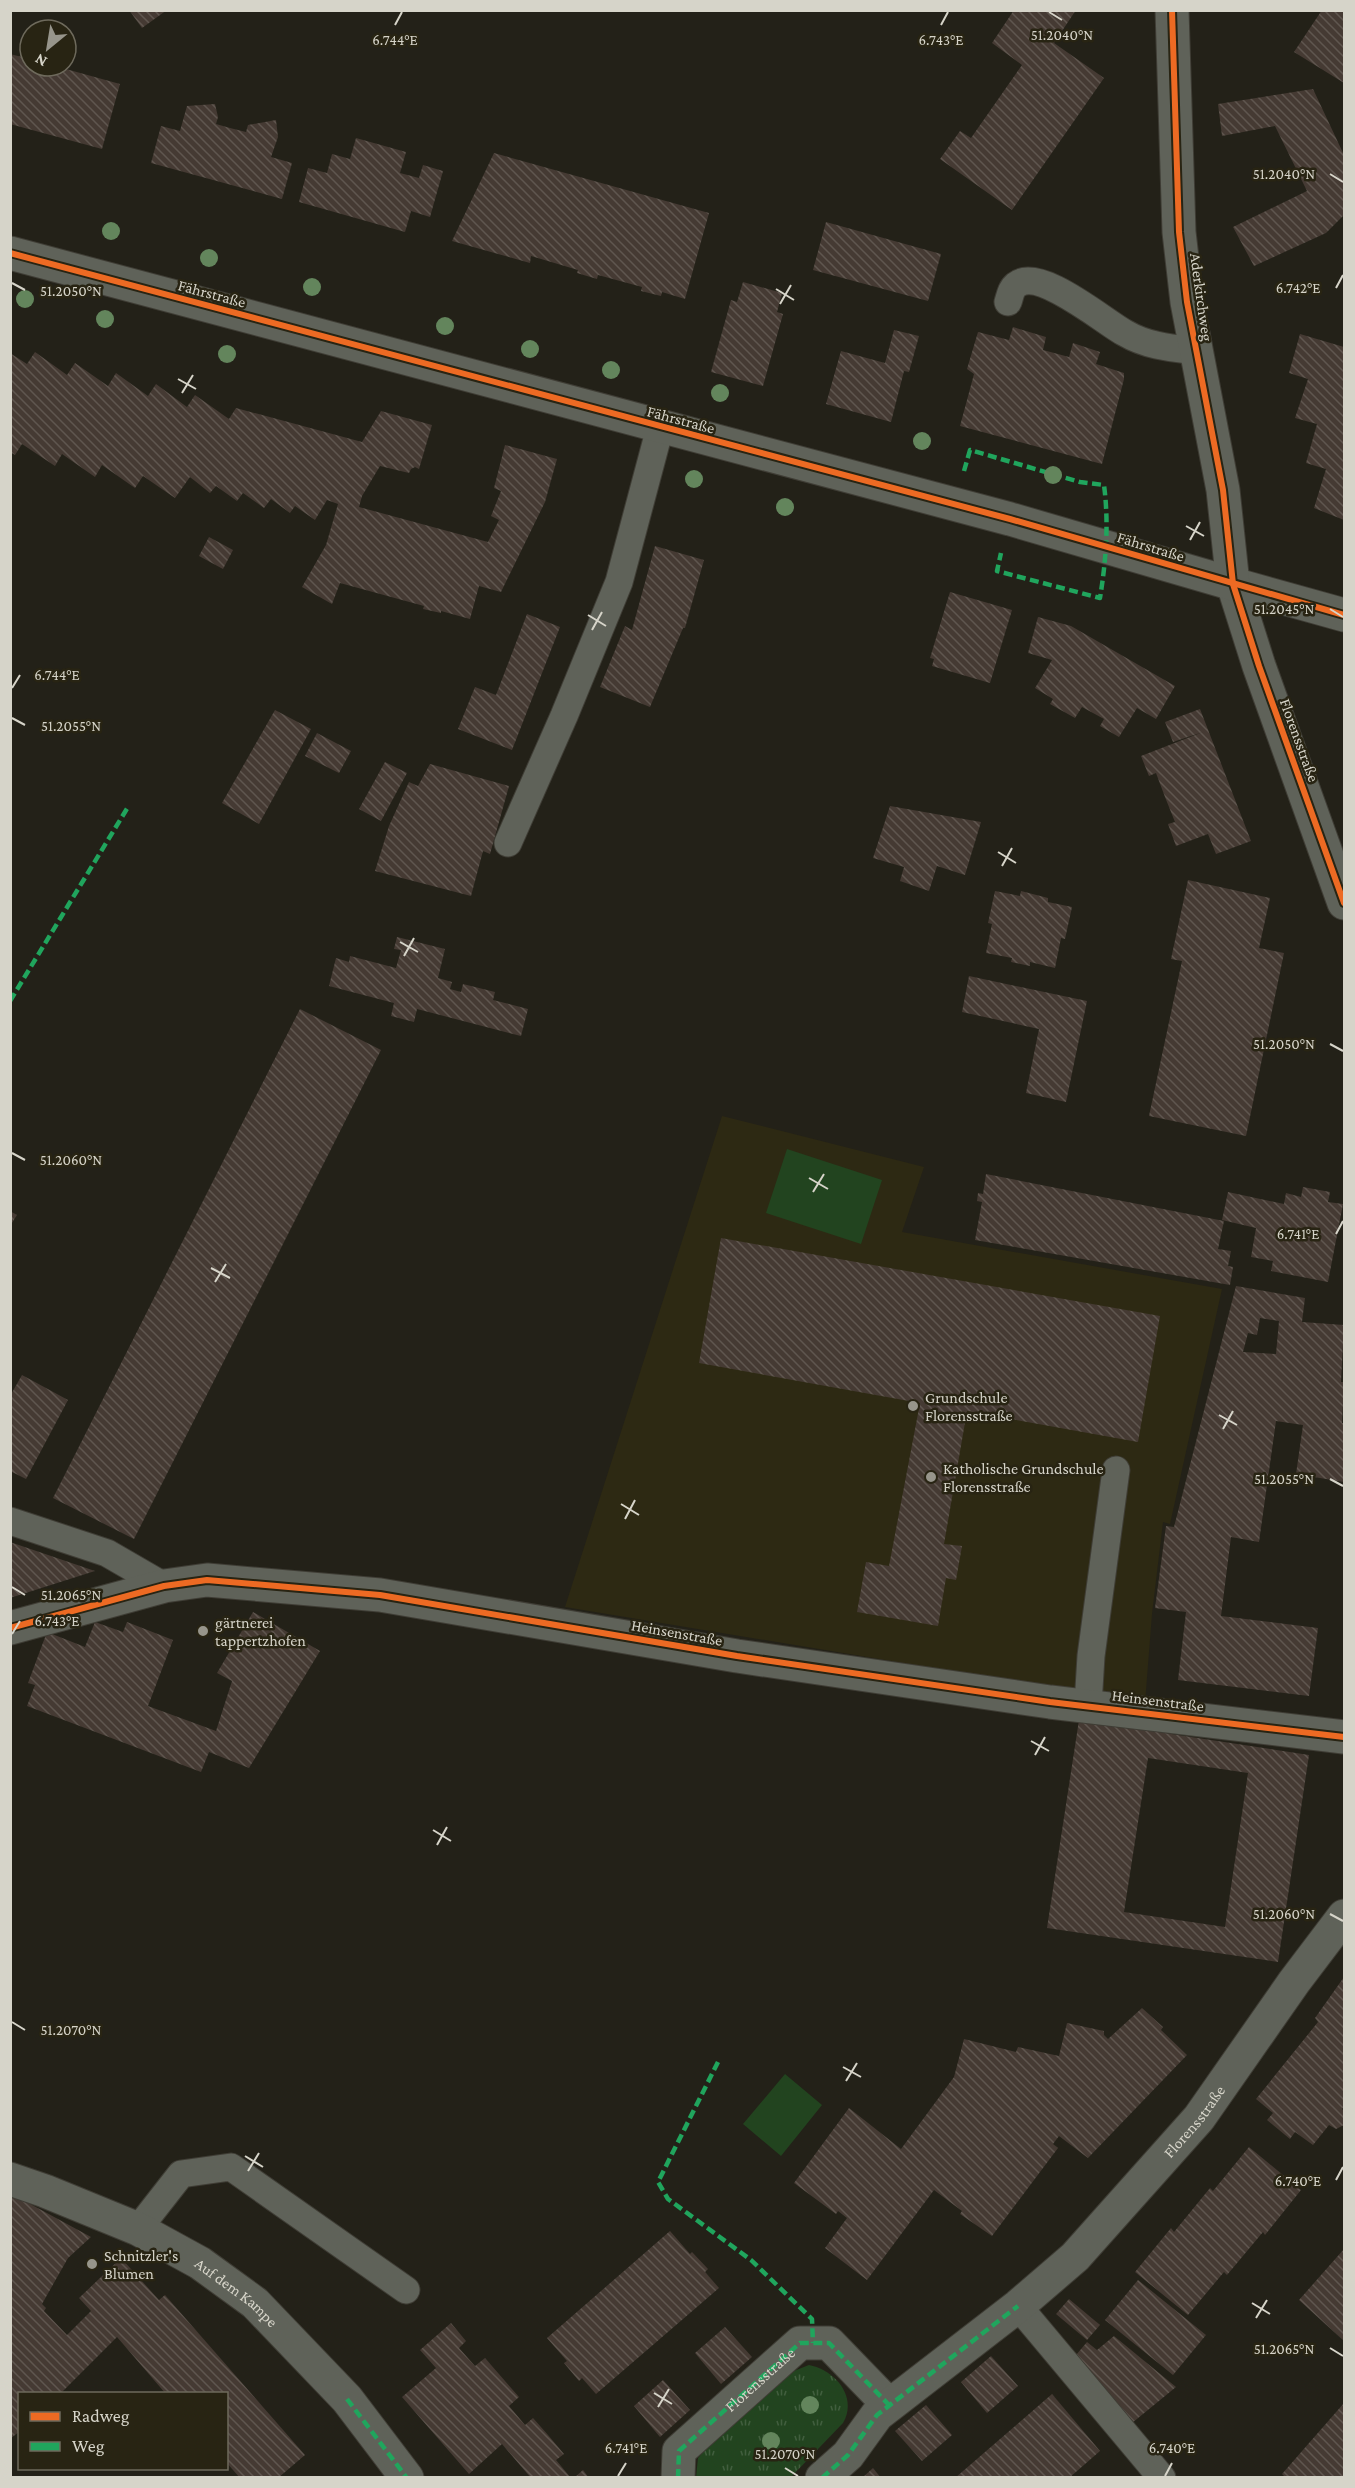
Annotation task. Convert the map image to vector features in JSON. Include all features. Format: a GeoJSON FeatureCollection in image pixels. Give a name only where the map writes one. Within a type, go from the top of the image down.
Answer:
{"type":"FeatureCollection","features":[{"type":"Feature","properties":{"kind":"street","name":"Aderkirchweg"},"geometry":{"type":"LineString","coordinates":[[1172,10],[1179,232],[1187,302],[1223,490],[1233,584]]}},
{"type":"Feature","properties":{"kind":"street","name":"Fährstraße"},"geometry":{"type":"LineString","coordinates":[[10,253],[660,428],[999,516],[1344,615]]}},
{"type":"Feature","properties":{"kind":"street","name":"Florensstraße"},"geometry":{"type":"LineString","coordinates":[[1233,584],[1259,666],[1344,903]]}},
{"type":"Feature","properties":{"kind":"street","name":"Heinsenstraße"},"geometry":{"type":"LineString","coordinates":[[10,1628],[164,1586],[207,1580],[380,1595],[737,1656],[1088,1705],[1344,1737]]}},
{"type":"Feature","properties":{"kind":"street","name":"Florensstraße"},"geometry":{"type":"LineString","coordinates":[[822,2478],[848,2455],[877,2415],[1018,2306],[1075,2257],[1198,2118],[1294,1982],[1344,1916]]}},
{"type":"Feature","properties":{"kind":"street","name":"Auf dem Kampe"},"geometry":{"type":"LineString","coordinates":[[10,2180],[45,2191],[138,2229],[200,2263],[255,2303],[347,2399],[407,2478]]}},
{"type":"Feature","properties":{"kind":"street","name":"Florensstraße"},"geometry":{"type":"LineString","coordinates":[[678,2478],[679,2451],[800,2343],[829,2343],[889,2405]]}},
{"type":"Feature","properties":{"kind":"lane"},"geometry":{"type":"LineString","coordinates":[[1008,302],[1017,283],[1032,280],[1040,282],[1057,290],[1126,334],[1157,346],[1196,351]]}},
{"type":"Feature","properties":{"kind":"lane"},"geometry":{"type":"LineString","coordinates":[[508,843],[564,716],[619,582],[660,428]]}},
{"type":"Feature","properties":{"kind":"lane"},"geometry":{"type":"LineString","coordinates":[[1088,1705],[1092,1656],[1116,1470]]}},
{"type":"Feature","properties":{"kind":"lane"},"geometry":{"type":"LineString","coordinates":[[10,1521],[107,1553],[164,1586]]}},
{"type":"Feature","properties":{"kind":"lane"},"geometry":{"type":"LineString","coordinates":[[138,2229],[181,2174],[231,2167],[406,2290]]}},
{"type":"Feature","properties":{"kind":"lane"},"geometry":{"type":"LineString","coordinates":[[1018,2306],[1162,2478]]}},
{"type":"Feature","properties":{"kind":"shaded area","name":"Grundschule Florensstraße"},"geometry":{"type":"Polygon","coordinates":[[[722,1116],[924,1167],[902,1232],[1222,1289],[1170,1524],[1163,1522],[1152,1614],[1145,1703],[565,1607],[722,1116]]]}},
{"type":"Feature","properties":{"kind":"green space"},"geometry":{"type":"Polygon","coordinates":[[[787,1149],[882,1180],[861,1244],[766,1213],[787,1149]]]}},
{"type":"Feature","properties":{"kind":"green space"},"geometry":{"type":"Polygon","coordinates":[[[785,2074],[822,2105],[781,2156],[743,2124],[785,2074]]]}},
{"type":"Feature","properties":{"kind":"green space"},"geometry":{"type":"Polygon","coordinates":[[[809,2365],[827,2373],[841,2386],[848,2404],[847,2413],[843,2423],[791,2477],[696,2478],[698,2458],[708,2446],[794,2371],[809,2365]]]}},
{"type":"Feature","properties":{"kind":"building"},"geometry":{"type":"Polygon","coordinates":[[[129,10],[167,10],[142,28],[129,10]]]}},
{"type":"Feature","properties":{"kind":"building"},"geometry":{"type":"Polygon","coordinates":[[[1014,10],[1076,10],[1054,43],[1104,78],[1012,210],[940,159],[960,131],[971,138],[1022,65],[992,43],[1014,10]]]}},
{"type":"Feature","properties":{"kind":"building"},"geometry":{"type":"Polygon","coordinates":[[[1322,10],[1344,10],[1344,83],[1294,52],[1322,10]]]}},
{"type":"Feature","properties":{"kind":"building"},"geometry":{"type":"Polygon","coordinates":[[[10,54],[18,56],[18,78],[78,78],[78,72],[120,84],[102,149],[10,124],[10,54]]]}},
{"type":"Feature","properties":{"kind":"building"},"geometry":{"type":"Polygon","coordinates":[[[1313,89],[1344,155],[1344,215],[1326,233],[1254,266],[1233,227],[1307,191],[1275,126],[1222,136],[1218,104],[1313,89]]]}},
{"type":"Feature","properties":{"kind":"building"},"geometry":{"type":"Polygon","coordinates":[[[215,104],[218,117],[216,124],[230,128],[246,132],[248,125],[276,120],[278,137],[271,157],[292,163],[282,199],[151,163],[161,126],[180,131],[187,106],[215,104]]]}},
{"type":"Feature","properties":{"kind":"building"},"geometry":{"type":"Polygon","coordinates":[[[356,138],[406,152],[400,173],[419,178],[423,165],[443,171],[430,217],[411,211],[405,232],[299,202],[308,168],[327,173],[332,154],[350,159],[356,138]]]}},
{"type":"Feature","properties":{"kind":"building"},"geometry":{"type":"Polygon","coordinates":[[[494,153],[709,213],[685,299],[662,292],[661,296],[641,291],[642,287],[598,275],[597,279],[577,273],[578,270],[531,256],[530,263],[452,241],[494,153]]]}},
{"type":"Feature","properties":{"kind":"building"},"geometry":{"type":"Polygon","coordinates":[[[826,222],[941,254],[928,301],[813,270],[826,222]]]}},
{"type":"Feature","properties":{"kind":"building"},"geometry":{"type":"Polygon","coordinates":[[[743,282],[782,293],[777,312],[783,314],[763,386],[711,372],[731,300],[737,302],[743,282]]]}},
{"type":"Feature","properties":{"kind":"building"},"geometry":{"type":"Polygon","coordinates":[[[1013,327],[1046,337],[1043,350],[1069,357],[1073,343],[1100,352],[1096,364],[1124,373],[1102,464],[960,426],[974,374],[967,369],[978,332],[1009,340],[1013,327]]]}},
{"type":"Feature","properties":{"kind":"building"},"geometry":{"type":"Polygon","coordinates":[[[894,330],[919,336],[909,372],[904,371],[891,422],[826,404],[841,351],[885,363],[894,330]]]}},
{"type":"Feature","properties":{"kind":"building"},"geometry":{"type":"Polygon","coordinates":[[[1300,334],[1344,347],[1344,520],[1314,508],[1326,469],[1306,463],[1317,424],[1295,418],[1308,379],[1289,373],[1300,334]]]}},
{"type":"Feature","properties":{"kind":"building"},"geometry":{"type":"Polygon","coordinates":[[[35,352],[67,375],[75,363],[108,386],[116,373],[148,396],[156,384],[187,407],[195,395],[229,419],[236,408],[362,442],[381,411],[432,425],[419,469],[415,467],[409,473],[380,466],[362,496],[359,507],[488,542],[499,520],[491,516],[501,491],[494,488],[505,445],[557,459],[545,502],[501,592],[479,586],[470,619],[423,609],[424,606],[340,583],[332,604],[302,587],[326,545],[338,504],[327,500],[315,520],[295,506],[290,513],[271,499],[264,508],[243,493],[237,501],[216,486],[210,493],[190,477],[175,498],[143,476],[135,488],[102,465],[95,477],[62,454],[55,466],[22,444],[15,455],[10,452],[10,353],[27,364],[35,352]]]}},
{"type":"Feature","properties":{"kind":"building"},"geometry":{"type":"Polygon","coordinates":[[[209,537],[233,550],[223,569],[199,556],[209,537]]]}},
{"type":"Feature","properties":{"kind":"building"},"geometry":{"type":"Polygon","coordinates":[[[655,546],[704,560],[685,628],[683,628],[650,707],[600,687],[625,626],[632,630],[655,546]]]}},
{"type":"Feature","properties":{"kind":"building"},"geometry":{"type":"Polygon","coordinates":[[[950,592],[1012,610],[990,683],[932,666],[934,659],[930,658],[950,592]]]}},
{"type":"Feature","properties":{"kind":"building"},"geometry":{"type":"Polygon","coordinates":[[[527,614],[560,627],[512,750],[458,729],[475,687],[496,695],[527,614]]]}},
{"type":"Feature","properties":{"kind":"building"},"geometry":{"type":"Polygon","coordinates":[[[1038,617],[1071,626],[1175,686],[1156,719],[1137,708],[1119,737],[1100,726],[1104,719],[1082,707],[1075,718],[1050,704],[1053,699],[1035,688],[1052,660],[1028,653],[1038,617]]]}},
{"type":"Feature","properties":{"kind":"building"},"geometry":{"type":"Polygon","coordinates":[[[1200,709],[1251,841],[1216,854],[1208,834],[1176,846],[1168,824],[1175,822],[1156,773],[1149,776],[1141,756],[1203,732],[1173,742],[1165,722],[1200,709]]]}},
{"type":"Feature","properties":{"kind":"building"},"geometry":{"type":"Polygon","coordinates":[[[275,710],[311,729],[259,824],[222,803],[275,710]]]}},
{"type":"Feature","properties":{"kind":"building"},"geometry":{"type":"Polygon","coordinates":[[[317,733],[351,751],[339,773],[305,756],[317,733]]]}},
{"type":"Feature","properties":{"kind":"building"},"geometry":{"type":"Polygon","coordinates":[[[385,762],[407,773],[381,821],[359,809],[385,762]]]}},
{"type":"Feature","properties":{"kind":"building"},"geometry":{"type":"Polygon","coordinates":[[[430,764],[509,786],[490,854],[483,851],[471,896],[375,871],[389,826],[409,782],[418,786],[430,764]]]}},
{"type":"Feature","properties":{"kind":"building"},"geometry":{"type":"Polygon","coordinates":[[[890,806],[981,822],[965,875],[937,866],[929,891],[900,881],[904,867],[873,858],[890,806]]]}},
{"type":"Feature","properties":{"kind":"building"},"geometry":{"type":"Polygon","coordinates":[[[1188,880],[1270,898],[1259,948],[1284,953],[1246,1136],[1149,1116],[1182,961],[1171,959],[1188,880]]]}},
{"type":"Feature","properties":{"kind":"building"},"geometry":{"type":"Polygon","coordinates":[[[995,891],[1020,896],[1021,891],[1048,898],[1048,902],[1072,907],[1065,939],[1061,938],[1055,968],[1030,962],[1030,966],[1011,962],[1012,958],[986,953],[992,924],[988,923],[995,891]]]}},
{"type":"Feature","properties":{"kind":"building"},"geometry":{"type":"Polygon","coordinates":[[[397,937],[445,949],[438,978],[452,982],[450,989],[461,992],[463,984],[495,992],[493,1000],[528,1009],[521,1036],[417,1009],[414,1022],[391,1016],[394,1003],[329,986],[336,958],[349,962],[350,956],[396,968],[401,950],[394,949],[397,937]]]}},
{"type":"Feature","properties":{"kind":"building"},"geometry":{"type":"Polygon","coordinates":[[[969,976],[1087,1001],[1066,1102],[1026,1093],[1039,1029],[962,1012],[969,976]]]}},
{"type":"Feature","properties":{"kind":"building"},"geometry":{"type":"Polygon","coordinates":[[[300,1009],[381,1050],[134,1539],[53,1498],[300,1009]]]}},
{"type":"Feature","properties":{"kind":"building"},"geometry":{"type":"Polygon","coordinates":[[[986,1174],[1224,1221],[1218,1249],[1231,1251],[1228,1266],[1233,1267],[1230,1285],[975,1240],[982,1202],[977,1201],[978,1193],[983,1194],[986,1174]]]}},
{"type":"Feature","properties":{"kind":"building"},"geometry":{"type":"Polygon","coordinates":[[[1303,1187],[1330,1192],[1328,1202],[1343,1204],[1328,1282],[1271,1271],[1273,1261],[1251,1257],[1256,1228],[1222,1220],[1228,1192],[1284,1204],[1286,1193],[1301,1197],[1303,1187]]]}},
{"type":"Feature","properties":{"kind":"building"},"geometry":{"type":"Polygon","coordinates":[[[10,1211],[17,1215],[10,1226],[10,1211]]]}},
{"type":"Feature","properties":{"kind":"building"},"geometry":{"type":"Polygon","coordinates":[[[721,1238],[1160,1316],[1138,1442],[967,1411],[944,1544],[962,1546],[956,1580],[946,1578],[938,1626],[857,1612],[866,1562],[889,1566],[920,1403],[699,1363],[721,1238]]]}},
{"type":"Feature","properties":{"kind":"building"},"geometry":{"type":"Polygon","coordinates":[[[1236,1286],[1305,1298],[1302,1322],[1344,1325],[1341,1382],[1344,1382],[1342,1423],[1344,1423],[1344,1482],[1296,1474],[1303,1425],[1276,1421],[1259,1542],[1231,1537],[1221,1616],[1318,1628],[1309,1696],[1178,1680],[1186,1612],[1155,1608],[1166,1526],[1174,1527],[1236,1286]],[[1260,1318],[1257,1335],[1248,1333],[1243,1352],[1276,1354],[1279,1321],[1260,1318]]]}},
{"type":"Feature","properties":{"kind":"building"},"geometry":{"type":"Polygon","coordinates":[[[22,1375],[68,1400],[26,1479],[10,1471],[10,1396],[22,1375]]]}},
{"type":"Feature","properties":{"kind":"building"},"geometry":{"type":"Polygon","coordinates":[[[10,1542],[95,1571],[10,1598],[10,1542]]]}},
{"type":"Feature","properties":{"kind":"building"},"geometry":{"type":"Polygon","coordinates":[[[253,1612],[320,1651],[249,1768],[209,1752],[201,1772],[27,1706],[35,1685],[28,1683],[47,1632],[85,1647],[95,1622],[123,1632],[127,1622],[173,1640],[148,1706],[216,1731],[232,1681],[217,1673],[253,1612]]]}},
{"type":"Feature","properties":{"kind":"building"},"geometry":{"type":"Polygon","coordinates":[[[1079,1720],[1309,1755],[1278,1962],[1047,1928],[1079,1720]],[[1148,1758],[1124,1912],[1225,1927],[1248,1773],[1148,1758]]]}},
{"type":"Feature","properties":{"kind":"building"},"geometry":{"type":"Polygon","coordinates":[[[1344,1977],[1344,2106],[1342,2109],[1344,2125],[1336,2129],[1329,2125],[1313,2145],[1295,2132],[1290,2139],[1267,2120],[1273,2113],[1256,2099],[1318,2022],[1315,2018],[1344,1977]]]}},
{"type":"Feature","properties":{"kind":"building"},"geometry":{"type":"Polygon","coordinates":[[[1142,2008],[1163,2027],[1161,2030],[1187,2055],[1088,2158],[1059,2136],[1053,2144],[1058,2148],[992,2236],[960,2214],[962,2211],[934,2190],[867,2280],[825,2248],[847,2218],[838,2211],[836,2214],[794,2183],[849,2108],[901,2149],[954,2077],[964,2039],[1016,2052],[1018,2047],[1059,2056],[1067,2023],[1104,2031],[1108,2039],[1142,2008]]]}},
{"type":"Feature","properties":{"kind":"building"},"geometry":{"type":"Polygon","coordinates":[[[1249,2147],[1301,2190],[1265,2235],[1263,2232],[1227,2275],[1224,2272],[1188,2315],[1135,2272],[1171,2228],[1174,2232],[1210,2188],[1213,2191],[1249,2147]]]}},
{"type":"Feature","properties":{"kind":"building"},"geometry":{"type":"Polygon","coordinates":[[[10,2193],[91,2237],[68,2258],[42,2304],[46,2308],[44,2311],[67,2335],[91,2311],[79,2298],[121,2258],[159,2300],[165,2295],[305,2455],[278,2478],[240,2478],[228,2464],[228,2392],[164,2392],[117,2337],[62,2392],[18,2392],[18,2433],[10,2439],[10,2193]]]}},
{"type":"Feature","properties":{"kind":"building"},"geometry":{"type":"Polygon","coordinates":[[[670,2231],[690,2254],[692,2252],[708,2269],[705,2272],[719,2288],[596,2394],[582,2378],[579,2381],[564,2363],[567,2361],[547,2338],[670,2231]]]}},
{"type":"Feature","properties":{"kind":"building"},"geometry":{"type":"Polygon","coordinates":[[[1344,2249],[1344,2341],[1299,2300],[1344,2249]]]}},
{"type":"Feature","properties":{"kind":"building"},"geometry":{"type":"Polygon","coordinates":[[[1138,2280],[1206,2335],[1173,2375],[1105,2320],[1138,2280]]]}},
{"type":"Feature","properties":{"kind":"building"},"geometry":{"type":"Polygon","coordinates":[[[1069,2299],[1100,2325],[1087,2340],[1056,2314],[1069,2299]]]}},
{"type":"Feature","properties":{"kind":"building"},"geometry":{"type":"Polygon","coordinates":[[[451,2323],[466,2341],[459,2348],[475,2366],[485,2358],[519,2397],[509,2406],[525,2425],[533,2418],[564,2454],[556,2460],[571,2478],[531,2478],[502,2444],[469,2474],[402,2397],[436,2368],[420,2350],[451,2323]]]}},
{"type":"Feature","properties":{"kind":"building"},"geometry":{"type":"Polygon","coordinates":[[[725,2327],[752,2357],[721,2384],[695,2353],[725,2327]]]}},
{"type":"Feature","properties":{"kind":"building"},"geometry":{"type":"Polygon","coordinates":[[[1114,2336],[1176,2387],[1132,2423],[1076,2355],[1087,2342],[1097,2350],[1114,2336]]]}},
{"type":"Feature","properties":{"kind":"building"},"geometry":{"type":"Polygon","coordinates":[[[991,2356],[1018,2386],[987,2413],[961,2382],[991,2356]]]}},
{"type":"Feature","properties":{"kind":"building"},"geometry":{"type":"Polygon","coordinates":[[[663,2380],[690,2410],[660,2437],[634,2406],[663,2380]]]}},
{"type":"Feature","properties":{"kind":"building"},"geometry":{"type":"Polygon","coordinates":[[[1052,2394],[1100,2451],[1069,2478],[955,2478],[1052,2394]]]}},
{"type":"Feature","properties":{"kind":"building"},"geometry":{"type":"Polygon","coordinates":[[[1344,2403],[1344,2478],[1286,2478],[1282,2474],[1344,2403]]]}},
{"type":"Feature","properties":{"kind":"building"},"geometry":{"type":"Polygon","coordinates":[[[926,2405],[952,2435],[922,2461],[895,2431],[926,2405]]]}},
{"type":"Feature","properties":{"kind":"building"},"geometry":{"type":"Polygon","coordinates":[[[873,2468],[881,2478],[862,2478],[873,2468]]]}},
{"type":"Feature","properties":{"kind":"building"},"geometry":{"type":"Polygon","coordinates":[[[583,2470],[589,2478],[574,2478],[583,2470]]]}},
{"type":"Feature","properties":{"kind":"marked path"},"geometry":{"type":"LineString","coordinates":[[964,471],[970,450],[1080,482],[1104,485],[1106,542],[1100,598],[997,571],[1001,553]]}},
{"type":"Feature","properties":{"kind":"marked path"},"geometry":{"type":"LineString","coordinates":[[10,1001],[128,807]]}},
{"type":"Feature","properties":{"kind":"marked path"},"geometry":{"type":"LineString","coordinates":[[718,2062],[658,2182],[668,2199],[751,2260],[812,2319],[813,2343]]}},
{"type":"Feature","properties":{"kind":"marked path"},"geometry":{"type":"LineString","coordinates":[[822,2478],[848,2455],[877,2415],[1018,2306]]}},
{"type":"Feature","properties":{"kind":"marked path"},"geometry":{"type":"LineString","coordinates":[[678,2478],[679,2451],[800,2343],[829,2343],[889,2405]]}},
{"type":"Feature","properties":{"kind":"marked path"},"geometry":{"type":"LineString","coordinates":[[347,2399],[407,2478]]}},
{"type":"Feature","properties":{"kind":"cycle path"},"geometry":{"type":"LineString","coordinates":[[1172,10],[1179,232],[1187,302],[1223,490],[1233,584],[1259,666],[1344,903]]}},
{"type":"Feature","properties":{"kind":"cycle path"},"geometry":{"type":"LineString","coordinates":[[10,253],[1010,519],[1344,615]]}},
{"type":"Feature","properties":{"kind":"cycle path"},"geometry":{"type":"LineString","coordinates":[[10,1628],[164,1586],[207,1580],[380,1595],[737,1656],[1050,1702],[1344,1737]]}},
{"type":"Feature","properties":{"kind":"place","name":"Grundschule Florensstraße"},"geometry":{"type":"Point","coordinates":[913,1406]}},
{"type":"Feature","properties":{"kind":"place","name":"Katholische Grundschule Florensstraße"},"geometry":{"type":"Point","coordinates":[931,1477]}},
{"type":"Feature","properties":{"kind":"place","name":"gärtnerei tappertzhofen"},"geometry":{"type":"Point","coordinates":[203,1631]}},
{"type":"Feature","properties":{"kind":"place","name":"Schnitzler's Blumen"},"geometry":{"type":"Point","coordinates":[92,2264]}}]}
